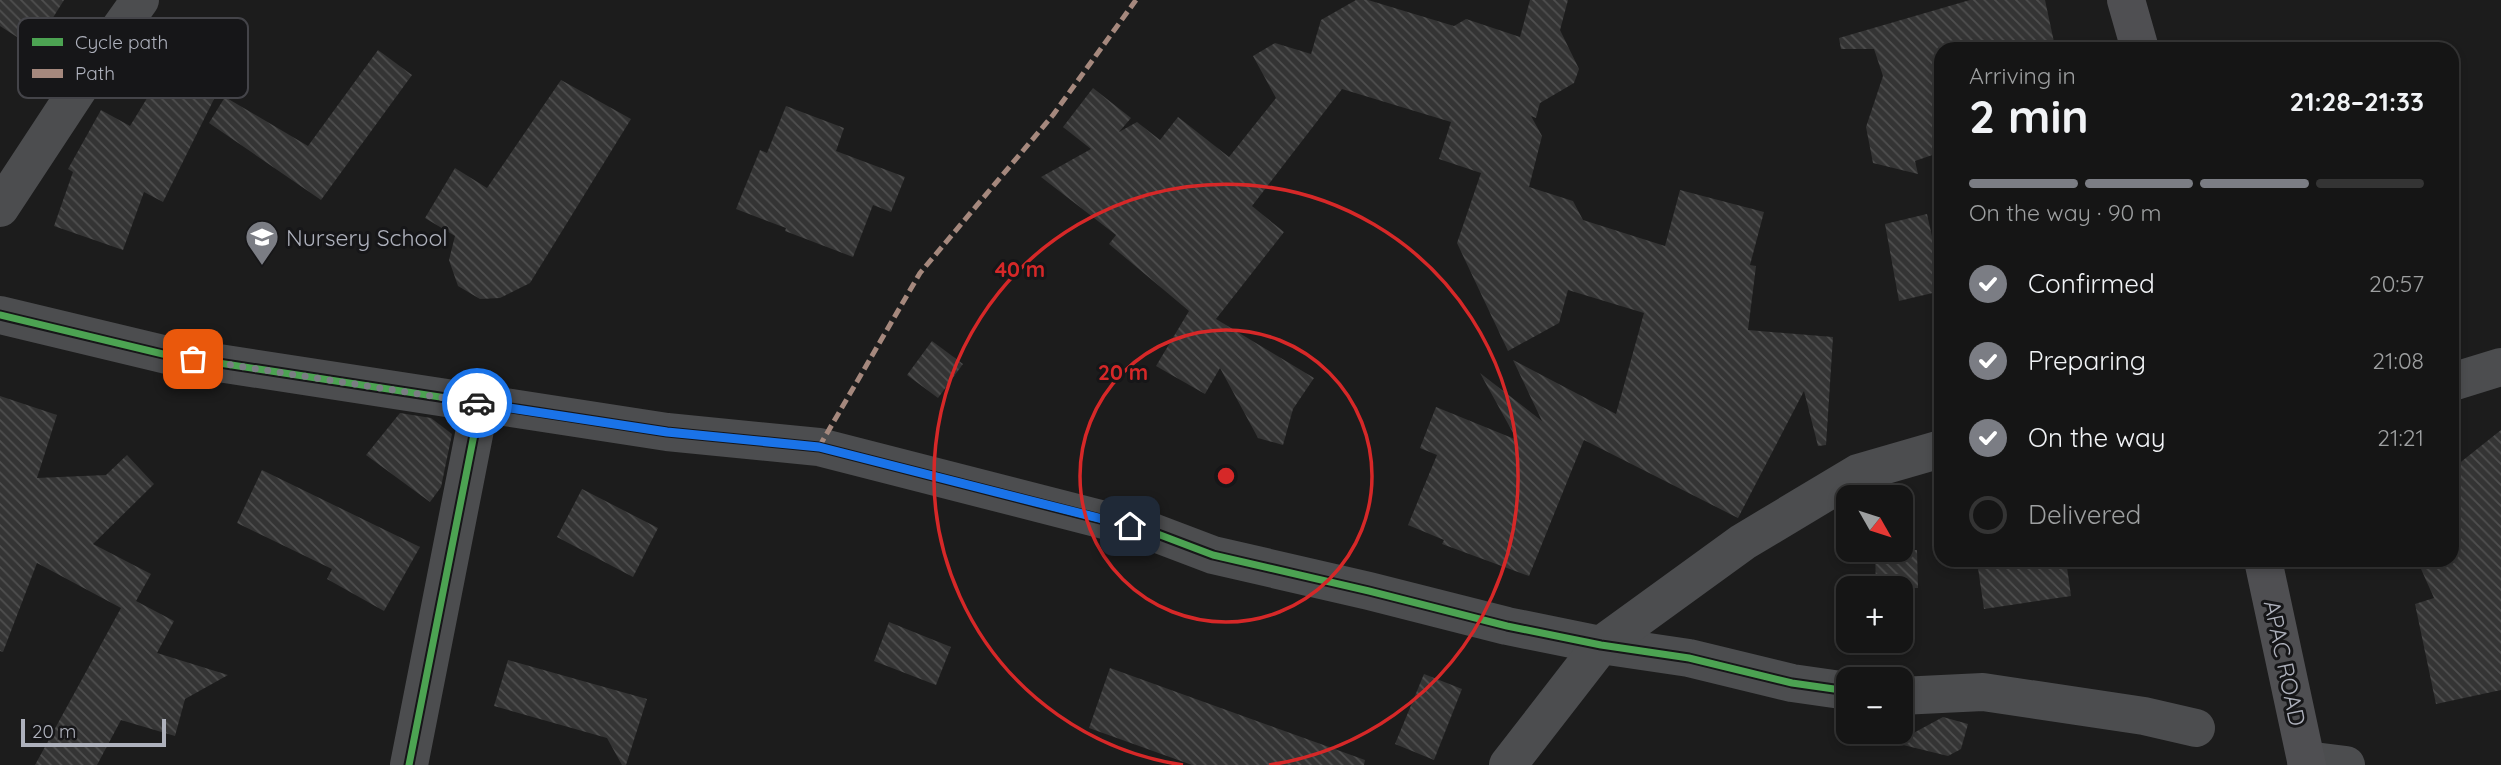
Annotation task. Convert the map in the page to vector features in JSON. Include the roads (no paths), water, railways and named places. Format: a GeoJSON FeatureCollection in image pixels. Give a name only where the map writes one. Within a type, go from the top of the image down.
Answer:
{"type":"FeatureCollection","features":[{"type":"Feature","properties":{"kind":"main road"},"geometry":{"type":"LineString","coordinates":[[2126,0],[2138,42]]}},
{"type":"Feature","properties":{"kind":"main road","name":"APAC ROAD"},"geometry":{"type":"LineString","coordinates":[[2265,567],[2307,762]]}},
{"type":"Feature","properties":{"kind":"street"},"geometry":{"type":"LineString","coordinates":[[127,18],[140,0]]}},
{"type":"Feature","properties":{"kind":"street"},"geometry":{"type":"LineString","coordinates":[[0,208],[72,98]]}},
{"type":"Feature","properties":{"kind":"street"},"geometry":{"type":"LineString","coordinates":[[0,315],[166,355],[667,432],[819,447],[1155,533],[1213,555],[1507,626],[1601,645],[1689,658],[1792,683],[1836,689]]}},
{"type":"Feature","properties":{"kind":"street"},"geometry":{"type":"LineString","coordinates":[[2459,380],[2501,367]]}},
{"type":"Feature","properties":{"kind":"street"},"geometry":{"type":"LineString","coordinates":[[409,765],[480,404]]}},
{"type":"Feature","properties":{"kind":"street"},"geometry":{"type":"LineString","coordinates":[[1508,765],[1601,645],[1743,542],[1858,473],[1934,451]]}},
{"type":"Feature","properties":{"kind":"street"},"geometry":{"type":"LineString","coordinates":[[1913,695],[1983,692],[2144,716],[2196,728]]}},
{"type":"Feature","properties":{"kind":"street"},"geometry":{"type":"LineString","coordinates":[[2307,762],[2346,765]]}},
{"type":"Feature","properties":{"kind":"place","name":"Nursery School"},"geometry":{"type":"Point","coordinates":[262,267]}}]}
